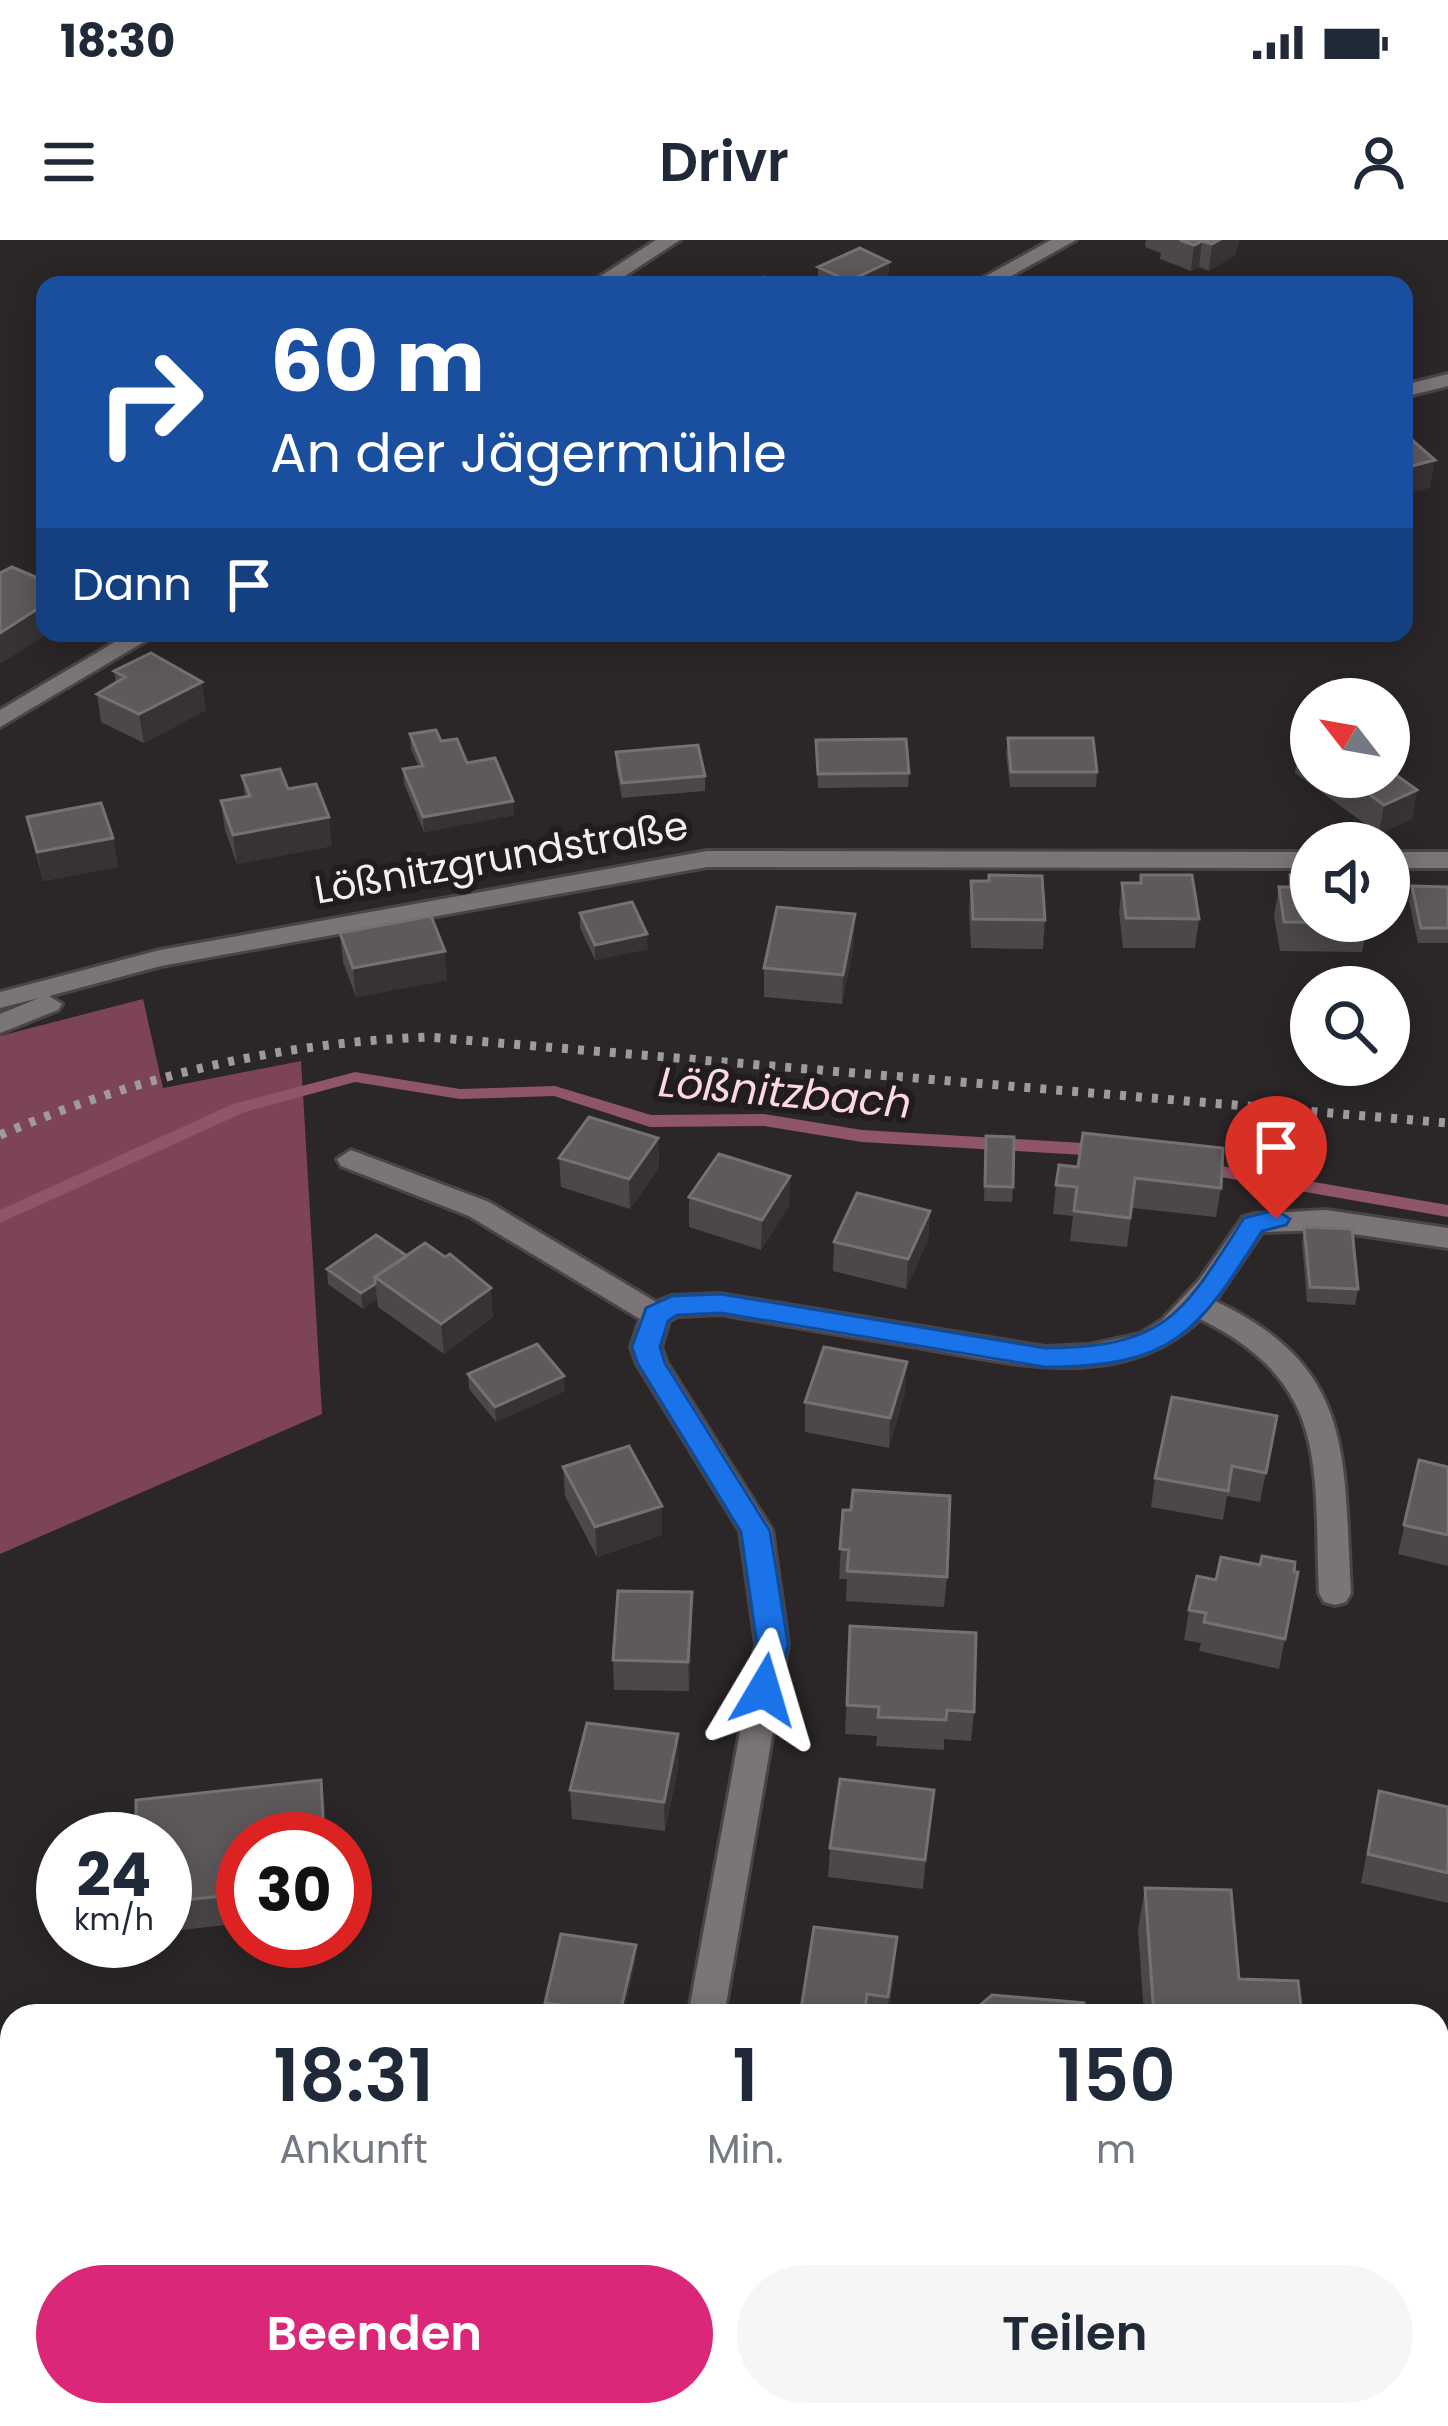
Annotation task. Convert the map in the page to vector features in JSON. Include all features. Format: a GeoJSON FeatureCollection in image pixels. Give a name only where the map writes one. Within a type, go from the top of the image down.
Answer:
{"type":"FeatureCollection","features":[{"type":"Feature","properties":{"kind":"street"},"geometry":{"type":"LineString","coordinates":[[612,276],[670,240]]}},
{"type":"Feature","properties":{"kind":"street"},"geometry":{"type":"LineString","coordinates":[[997,276],[1066,240]]}},
{"type":"Feature","properties":{"kind":"street"},"geometry":{"type":"LineString","coordinates":[[1413,389],[1448,380]]}},
{"type":"Feature","properties":{"kind":"street"},"geometry":{"type":"LineString","coordinates":[[0,720],[132,642]]}},
{"type":"Feature","properties":{"kind":"street","name":"Lößnitzgrundstraße"},"geometry":{"type":"LineString","coordinates":[[0,1000],[160,958],[707,859],[1290,860]]}},
{"type":"Feature","properties":{"kind":"street"},"geometry":{"type":"LineString","coordinates":[[1410,860],[1448,860]]}},
{"type":"Feature","properties":{"kind":"street"},"geometry":{"type":"LineString","coordinates":[[0,1024],[160,958]]}},
{"type":"Feature","properties":{"kind":"street"},"geometry":{"type":"LineString","coordinates":[[351,1159],[479,1209],[656,1315]]}},
{"type":"Feature","properties":{"kind":"street"},"geometry":{"type":"LineString","coordinates":[[708,2004],[772,1644],[756,1531],[652,1364],[646,1347],[656,1315],[672,1306],[721,1304],[1045,1358],[1095,1357],[1138,1349],[1171,1332],[1199,1306],[1253,1224],[1276,1219],[1310,1221],[1448,1238]]}},
{"type":"Feature","properties":{"kind":"street"},"geometry":{"type":"LineString","coordinates":[[1199,1306],[1247,1333],[1280,1362],[1304,1390],[1324,1428],[1335,1593]]}},
{"type":"Feature","properties":{"kind":"shaded area"},"geometry":{"type":"Polygon","coordinates":[[[143,999],[163,1088],[301,1061],[322,1414],[0,1554],[0,1036],[143,999]]]}},
{"type":"Feature","properties":{"kind":"building"},"geometry":{"type":"Polygon","coordinates":[[[1180,240],[1219,240],[1194,245],[1180,240]]]}},
{"type":"Feature","properties":{"kind":"building"},"geometry":{"type":"Polygon","coordinates":[[[860,248],[889,262],[860,276],[838,276],[818,267],[860,248]]]}},
{"type":"Feature","properties":{"kind":"building"},"geometry":{"type":"Polygon","coordinates":[[[1413,441],[1435,460],[1413,466],[1413,441]]]}},
{"type":"Feature","properties":{"kind":"building"},"geometry":{"type":"Polygon","coordinates":[[[12,567],[36,577],[36,610],[0,633],[0,573],[12,567]]]}},
{"type":"Feature","properties":{"kind":"building"},"geometry":{"type":"Polygon","coordinates":[[[151,653],[202,682],[139,714],[97,694],[125,677],[114,671],[151,653]]]}},
{"type":"Feature","properties":{"kind":"building"},"geometry":{"type":"Polygon","coordinates":[[[436,730],[441,741],[457,739],[467,763],[495,758],[513,801],[423,817],[403,769],[423,766],[410,734],[436,730]]]}},
{"type":"Feature","properties":{"kind":"building"},"geometry":{"type":"Polygon","coordinates":[[[1008,738],[1093,738],[1097,772],[1011,772],[1008,738]]]}},
{"type":"Feature","properties":{"kind":"building"},"geometry":{"type":"Polygon","coordinates":[[[906,739],[909,773],[818,774],[816,740],[906,739]]]}},
{"type":"Feature","properties":{"kind":"building"},"geometry":{"type":"Polygon","coordinates":[[[698,745],[705,776],[622,783],[616,752],[698,745]]]}},
{"type":"Feature","properties":{"kind":"building"},"geometry":{"type":"Polygon","coordinates":[[[280,769],[288,789],[316,784],[329,817],[233,835],[221,801],[250,796],[242,776],[280,769]]]}},
{"type":"Feature","properties":{"kind":"building"},"geometry":{"type":"Polygon","coordinates":[[[101,803],[113,838],[37,852],[27,817],[101,803]]]}},
{"type":"Feature","properties":{"kind":"building"},"geometry":{"type":"Polygon","coordinates":[[[989,875],[1042,876],[1045,920],[973,919],[971,881],[989,881],[989,875]]]}},
{"type":"Feature","properties":{"kind":"building"},"geometry":{"type":"Polygon","coordinates":[[[1141,875],[1192,875],[1199,919],[1126,918],[1122,883],[1141,883],[1141,875]]]}},
{"type":"Feature","properties":{"kind":"building"},"geometry":{"type":"Polygon","coordinates":[[[1412,886],[1448,887],[1448,928],[1421,928],[1412,886]]]}},
{"type":"Feature","properties":{"kind":"building"},"geometry":{"type":"Polygon","coordinates":[[[1279,887],[1290,887],[1290,922],[1284,922],[1279,887]]]}},
{"type":"Feature","properties":{"kind":"building"},"geometry":{"type":"Polygon","coordinates":[[[632,902],[647,934],[595,945],[580,913],[632,902]]]}},
{"type":"Feature","properties":{"kind":"building"},"geometry":{"type":"Polygon","coordinates":[[[777,907],[855,914],[843,975],[764,968],[777,907]]]}},
{"type":"Feature","properties":{"kind":"building"},"geometry":{"type":"Polygon","coordinates":[[[431,916],[445,951],[353,968],[340,933],[431,916]]]}},
{"type":"Feature","properties":{"kind":"building"},"geometry":{"type":"Polygon","coordinates":[[[589,1117],[658,1138],[629,1179],[559,1158],[589,1117]]]}},
{"type":"Feature","properties":{"kind":"building"},"geometry":{"type":"Polygon","coordinates":[[[1083,1133],[1223,1148],[1221,1188],[1135,1178],[1130,1218],[1074,1211],[1077,1187],[1056,1185],[1059,1165],[1078,1167],[1083,1133]]]}},
{"type":"Feature","properties":{"kind":"building"},"geometry":{"type":"Polygon","coordinates":[[[986,1136],[1014,1137],[1013,1187],[985,1186],[986,1136]]]}},
{"type":"Feature","properties":{"kind":"building"},"geometry":{"type":"Polygon","coordinates":[[[719,1154],[790,1176],[762,1220],[689,1197],[719,1154]]]}},
{"type":"Feature","properties":{"kind":"building"},"geometry":{"type":"Polygon","coordinates":[[[857,1193],[930,1211],[908,1259],[834,1242],[857,1193]]]}},
{"type":"Feature","properties":{"kind":"building"},"geometry":{"type":"Polygon","coordinates":[[[1304,1227],[1352,1229],[1358,1289],[1310,1287],[1304,1227]]]}},
{"type":"Feature","properties":{"kind":"building"},"geometry":{"type":"Polygon","coordinates":[[[376,1235],[407,1256],[375,1277],[375,1284],[361,1293],[327,1269],[376,1235]]]}},
{"type":"Feature","properties":{"kind":"building"},"geometry":{"type":"Polygon","coordinates":[[[425,1243],[445,1257],[450,1254],[491,1288],[441,1324],[375,1277],[425,1243]]]}},
{"type":"Feature","properties":{"kind":"building"},"geometry":{"type":"Polygon","coordinates":[[[537,1344],[564,1376],[495,1407],[468,1374],[537,1344]]]}},
{"type":"Feature","properties":{"kind":"building"},"geometry":{"type":"Polygon","coordinates":[[[824,1347],[907,1362],[890,1418],[805,1402],[824,1347]]]}},
{"type":"Feature","properties":{"kind":"building"},"geometry":{"type":"Polygon","coordinates":[[[1172,1397],[1277,1416],[1266,1473],[1232,1466],[1228,1491],[1155,1478],[1172,1397]]]}},
{"type":"Feature","properties":{"kind":"building"},"geometry":{"type":"Polygon","coordinates":[[[629,1446],[662,1506],[595,1527],[563,1467],[629,1446]]]}},
{"type":"Feature","properties":{"kind":"building"},"geometry":{"type":"Polygon","coordinates":[[[1419,1460],[1448,1467],[1448,1535],[1404,1525],[1419,1460]]]}},
{"type":"Feature","properties":{"kind":"building"},"geometry":{"type":"Polygon","coordinates":[[[853,1490],[950,1496],[947,1577],[847,1571],[849,1550],[840,1549],[843,1510],[851,1510],[853,1490]]]}},
{"type":"Feature","properties":{"kind":"building"},"geometry":{"type":"Polygon","coordinates":[[[1262,1556],[1295,1562],[1294,1572],[1298,1572],[1285,1639],[1204,1622],[1206,1613],[1189,1610],[1197,1576],[1216,1580],[1221,1557],[1260,1565],[1262,1556]]]}},
{"type":"Feature","properties":{"kind":"building"},"geometry":{"type":"Polygon","coordinates":[[[618,1591],[692,1592],[688,1662],[613,1660],[618,1591]]]}},
{"type":"Feature","properties":{"kind":"building"},"geometry":{"type":"Polygon","coordinates":[[[850,1626],[976,1633],[974,1712],[947,1710],[946,1720],[878,1717],[879,1707],[847,1705],[850,1626]]]}},
{"type":"Feature","properties":{"kind":"building"},"geometry":{"type":"Polygon","coordinates":[[[587,1723],[678,1734],[664,1802],[570,1790],[587,1723]]]}},
{"type":"Feature","properties":{"kind":"building"},"geometry":{"type":"Polygon","coordinates":[[[840,1779],[934,1790],[925,1860],[830,1848],[840,1779]]]}},
{"type":"Feature","properties":{"kind":"building"},"geometry":{"type":"Polygon","coordinates":[[[321,1780],[323,1812],[216,1812],[216,1897],[192,1899],[192,1812],[136,1812],[136,1800],[321,1780]]]}},
{"type":"Feature","properties":{"kind":"building"},"geometry":{"type":"Polygon","coordinates":[[[1379,1791],[1448,1807],[1448,1873],[1368,1854],[1379,1791]]]}},
{"type":"Feature","properties":{"kind":"building"},"geometry":{"type":"Polygon","coordinates":[[[1145,1888],[1231,1890],[1239,1979],[1298,1981],[1301,2004],[1153,2004],[1145,1888]]]}},
{"type":"Feature","properties":{"kind":"building"},"geometry":{"type":"Polygon","coordinates":[[[814,1927],[897,1937],[888,1997],[867,1994],[866,2004],[802,2004],[814,1927]]]}},
{"type":"Feature","properties":{"kind":"building"},"geometry":{"type":"Polygon","coordinates":[[[561,1934],[636,1945],[622,2004],[545,2003],[561,1934]]]}},
{"type":"Feature","properties":{"kind":"building"},"geometry":{"type":"Polygon","coordinates":[[[992,1995],[1084,2003],[1084,2004],[982,2004],[992,1995]]]}},
{"type":"Feature","properties":{"kind":"waterway","name":"Lößnitzbach"},"geometry":{"type":"LineString","coordinates":[[0,1217],[239,1108],[355,1077],[460,1094],[555,1091],[650,1121],[764,1120],[862,1136],[1100,1150]]}},
{"type":"Feature","properties":{"kind":"waterway","name":"Lößnitzbach"},"geometry":{"type":"LineString","coordinates":[[1198,1168],[1448,1211]]}},
{"type":"Feature","properties":{"kind":"railway"},"geometry":{"type":"LineString","coordinates":[[0,1135],[104,1096],[210,1066],[317,1047],[428,1037],[1448,1123]]}},
{"type":"Feature","properties":{"kind":"route"},"geometry":{"type":"LineString","coordinates":[[764,1690],[772,1644],[756,1531],[652,1364],[646,1347],[656,1315],[672,1306],[721,1304],[1045,1358],[1095,1357],[1138,1349],[1171,1332],[1211,1291],[1253,1224],[1276,1219]]}}]}
